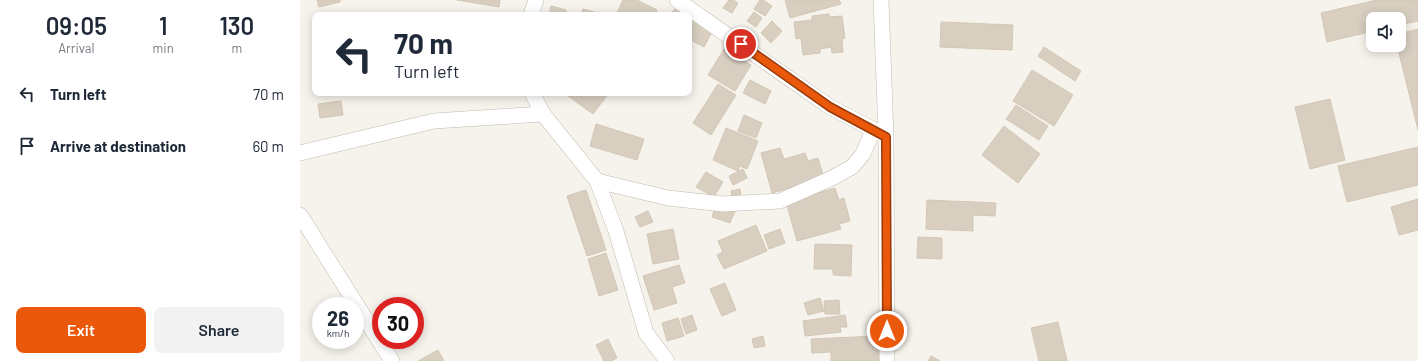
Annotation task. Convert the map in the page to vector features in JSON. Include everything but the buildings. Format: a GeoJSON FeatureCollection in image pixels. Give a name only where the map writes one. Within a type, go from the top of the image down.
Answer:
{"type":"FeatureCollection","features":[{"type":"Feature","properties":{"kind":"street"},"geometry":{"type":"LineString","coordinates":[[532,12],[536,0]]}},
{"type":"Feature","properties":{"kind":"street"},"geometry":{"type":"LineString","coordinates":[[677,0],[830,107],[886,137]]}},
{"type":"Feature","properties":{"kind":"street"},"geometry":{"type":"LineString","coordinates":[[881,0],[886,137],[887,361]]}},
{"type":"Feature","properties":{"kind":"street"},"geometry":{"type":"LineString","coordinates":[[534,96],[543,114],[597,181],[616,231],[646,333],[667,361]]}},
{"type":"Feature","properties":{"kind":"street"},"geometry":{"type":"LineString","coordinates":[[300,153],[434,121],[543,114]]}},
{"type":"Feature","properties":{"kind":"street"},"geometry":{"type":"LineString","coordinates":[[597,181],[668,198],[723,204],[780,201],[832,178],[852,167],[863,154],[873,130]]}},
{"type":"Feature","properties":{"kind":"street"},"geometry":{"type":"LineString","coordinates":[[300,215],[392,361]]}},
{"type":"Feature","properties":{"kind":"route"},"geometry":{"type":"LineString","coordinates":[[741,44],[830,107],[886,137],[887,331]]}}]}
